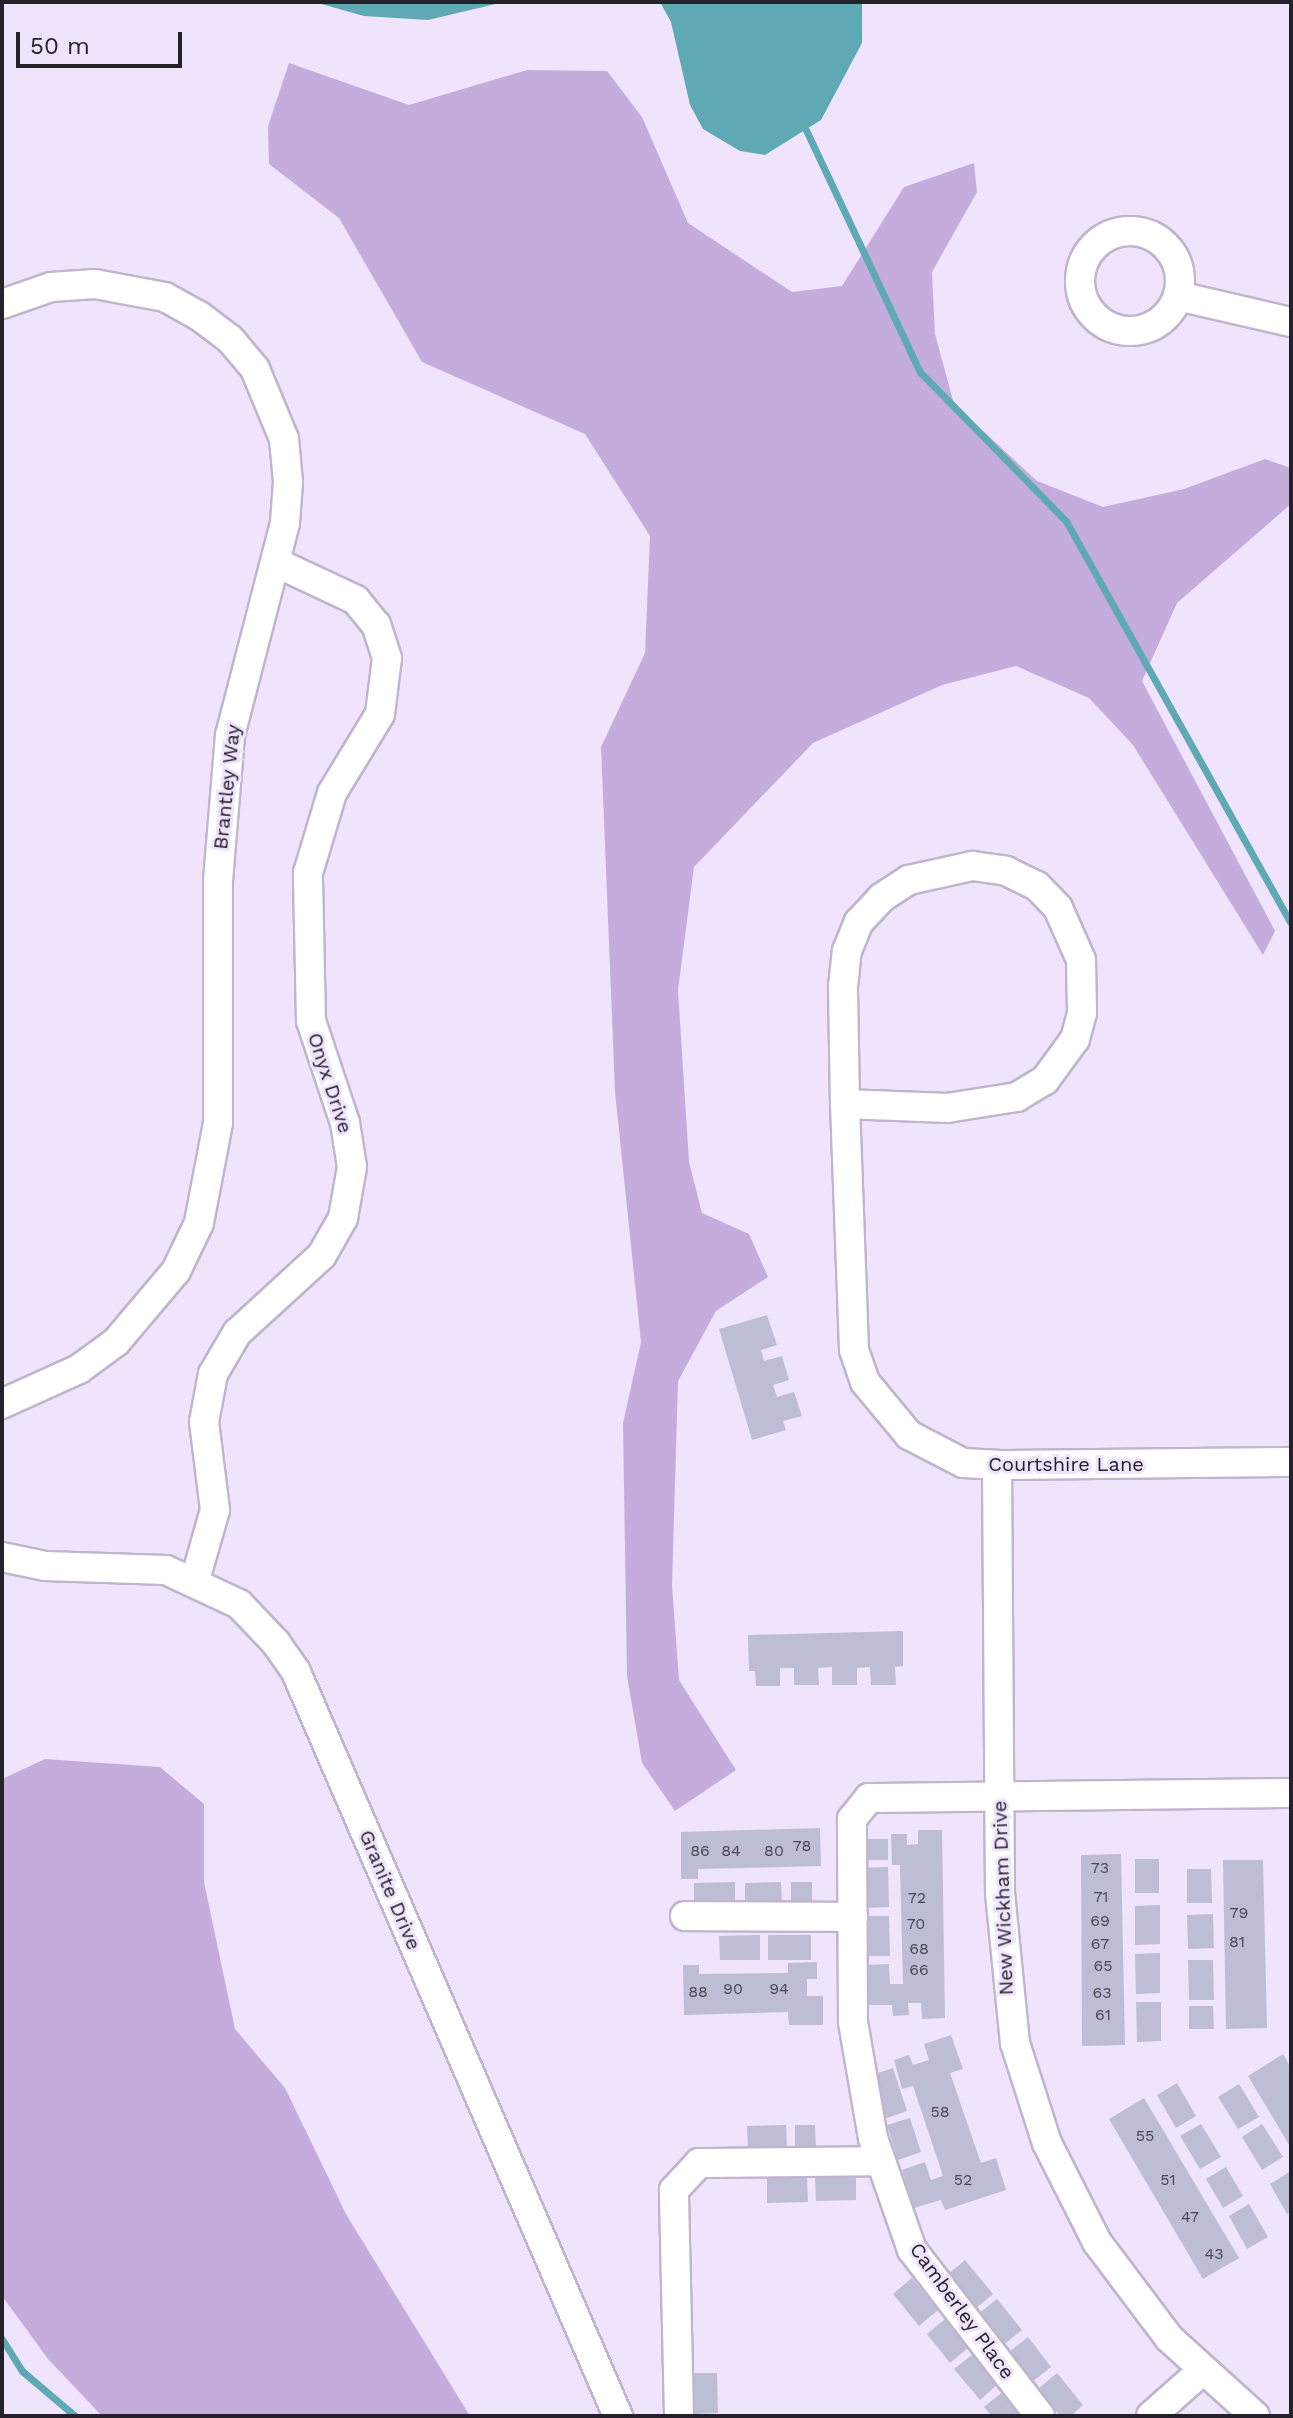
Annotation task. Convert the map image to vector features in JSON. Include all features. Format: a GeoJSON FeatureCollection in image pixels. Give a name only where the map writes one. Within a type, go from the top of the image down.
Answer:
{"type":"FeatureCollection","features":[{"type":"Feature","properties":{"kind":"street","name":"Brantley Way"},"geometry":{"type":"LineString","coordinates":[[2,304],[51,287],[130,288],[165,297],[230,339],[255,369],[284,439],[285,523],[247,656],[223,792],[218,1123],[199,1223],[176,1271],[116,1342],[79,1369],[2,1404]]}},
{"type":"Feature","properties":{"kind":"street"},"geometry":{"type":"LineString","coordinates":[[1178,296],[1291,322]]}},
{"type":"Feature","properties":{"kind":"street","name":"Onyx Drive"},"geometry":{"type":"LineString","coordinates":[[195,1580],[215,1510],[204,1422],[213,1374],[237,1333],[322,1255],[343,1218],[352,1167],[345,1123],[311,1021],[308,873],[332,793],[380,714],[387,658],[376,625],[356,600],[275,562]]}},
{"type":"Feature","properties":{"kind":"street","name":"Courtshire Lane"},"geometry":{"type":"LineString","coordinates":[[845,1104],[989,1104],[1045,1080],[1075,1039],[1084,986],[1074,935],[1037,886],[1006,871],[943,869],[909,880],[866,914],[847,951],[845,1104],[848,1304],[865,1382],[885,1412],[934,1453],[997,1465],[1291,1462]]}},
{"type":"Feature","properties":{"kind":"street","name":"New Wickham Drive"},"geometry":{"type":"LineString","coordinates":[[997,1465],[999,1794],[1007,2006],[1047,2143],[1129,2289],[1203,2370],[1255,2416]]}},
{"type":"Feature","properties":{"kind":"street","name":"Granite Drive"},"geometry":{"type":"LineString","coordinates":[[2,1557],[45,1566],[166,1570],[195,1580],[258,1621],[296,1672],[618,2416]]}},
{"type":"Feature","properties":{"kind":"street","name":"Camberley Place"},"geometry":{"type":"LineString","coordinates":[[1040,2416],[912,2250],[881,2161],[853,2022],[852,1819],[869,1798],[999,1794],[1291,1793]]}},
{"type":"Feature","properties":{"kind":"street"},"geometry":{"type":"LineString","coordinates":[[685,1916],[853,1917]]}},
{"type":"Feature","properties":{"kind":"street"},"geometry":{"type":"LineString","coordinates":[[679,2416],[674,2190],[699,2163],[881,2161]]}},
{"type":"Feature","properties":{"kind":"street"},"geometry":{"type":"LineString","coordinates":[[1151,2416],[1203,2370]]}},
{"type":"Feature","properties":{"kind":"shaded area"},"geometry":{"type":"Polygon","coordinates":[[[289,63],[409,105],[527,70],[607,71],[642,117],[688,223],[792,292],[842,286],[904,187],[974,163],[977,192],[932,272],[935,334],[954,404],[1037,481],[1103,507],[1184,489],[1265,459],[1291,468],[1291,504],[1177,603],[1142,681],[1275,931],[1263,955],[1133,745],[1089,698],[1016,666],[942,685],[813,743],[694,867],[678,990],[689,1162],[702,1213],[749,1234],[768,1277],[716,1311],[678,1381],[672,1585],[679,1680],[736,1770],[675,1811],[642,1763],[627,1676],[623,1423],[641,1342],[615,1092],[601,747],[645,653],[650,536],[585,434],[422,362],[339,218],[269,164],[268,126],[289,63]]]}},
{"type":"Feature","properties":{"kind":"shaded area"},"geometry":{"type":"Polygon","coordinates":[[[45,1759],[160,1767],[204,1804],[204,1882],[235,2029],[285,2088],[347,2216],[470,2416],[102,2416],[48,2359],[2,2296],[2,1779],[45,1759]]]}},
{"type":"Feature","properties":{"kind":"water"},"geometry":{"type":"Polygon","coordinates":[[[314,2],[504,2],[428,20],[364,16],[314,2]]]}},
{"type":"Feature","properties":{"kind":"water"},"geometry":{"type":"Polygon","coordinates":[[[660,2],[862,2],[862,43],[821,120],[765,155],[740,151],[703,129],[690,105],[671,22],[660,2]]]}},
{"type":"Feature","properties":{"kind":"building"},"geometry":{"type":"Polygon","coordinates":[[[767,1315],[777,1345],[761,1350],[764,1361],[782,1356],[789,1380],[773,1385],[777,1397],[794,1392],[802,1416],[783,1421],[786,1430],[752,1440],[719,1329],[767,1315]]]}},
{"type":"Feature","properties":{"kind":"building"},"geometry":{"type":"Polygon","coordinates":[[[903,1631],[903,1666],[895,1667],[896,1685],[871,1685],[870,1667],[857,1668],[857,1685],[832,1685],[832,1667],[818,1668],[819,1685],[794,1685],[794,1668],[780,1668],[780,1686],[756,1686],[755,1671],[749,1671],[748,1635],[903,1631]]]}},
{"type":"Feature","properties":{"kind":"building"},"geometry":{"type":"Polygon","coordinates":[[[820,1828],[821,1866],[698,1869],[698,1879],[681,1879],[681,1832],[820,1828]]]}},
{"type":"Feature","properties":{"kind":"building"},"geometry":{"type":"Polygon","coordinates":[[[918,1830],[942,1830],[945,2018],[922,2019],[921,2003],[908,2003],[909,2015],[893,2016],[892,2005],[866,2005],[865,1965],[889,1964],[890,1984],[903,1984],[900,1865],[892,1865],[891,1834],[907,1834],[907,1845],[918,1844],[918,1830]]]}},
{"type":"Feature","properties":{"kind":"building"},"geometry":{"type":"Polygon","coordinates":[[[863,1839],[888,1839],[888,1860],[863,1860],[863,1839]]]}},
{"type":"Feature","properties":{"kind":"building"},"geometry":{"type":"Polygon","coordinates":[[[1121,1854],[1125,2045],[1082,2046],[1081,1855],[1121,1854]]]}},
{"type":"Feature","properties":{"kind":"building"},"geometry":{"type":"Polygon","coordinates":[[[1135,1859],[1159,1859],[1159,1893],[1135,1893],[1135,1859]]]}},
{"type":"Feature","properties":{"kind":"building"},"geometry":{"type":"Polygon","coordinates":[[[1223,1860],[1263,1860],[1267,2028],[1226,2029],[1223,1860]]]}},
{"type":"Feature","properties":{"kind":"building"},"geometry":{"type":"Polygon","coordinates":[[[888,1867],[889,1907],[864,1908],[863,1868],[888,1867]]]}},
{"type":"Feature","properties":{"kind":"building"},"geometry":{"type":"Polygon","coordinates":[[[1187,1869],[1211,1869],[1212,1903],[1187,1903],[1187,1869]]]}},
{"type":"Feature","properties":{"kind":"building"},"geometry":{"type":"Polygon","coordinates":[[[735,1882],[735,1907],[694,1908],[694,1883],[735,1882]]]}},
{"type":"Feature","properties":{"kind":"building"},"geometry":{"type":"Polygon","coordinates":[[[781,1882],[782,1906],[745,1907],[745,1883],[781,1882]]]}},
{"type":"Feature","properties":{"kind":"building"},"geometry":{"type":"Polygon","coordinates":[[[791,1882],[812,1882],[812,1906],[791,1906],[791,1882]]]}},
{"type":"Feature","properties":{"kind":"building"},"geometry":{"type":"Polygon","coordinates":[[[1160,1905],[1160,1944],[1135,1945],[1135,1906],[1160,1905]]]}},
{"type":"Feature","properties":{"kind":"building"},"geometry":{"type":"Polygon","coordinates":[[[1213,1914],[1214,1948],[1188,1949],[1187,1915],[1213,1914]]]}},
{"type":"Feature","properties":{"kind":"building"},"geometry":{"type":"Polygon","coordinates":[[[864,1916],[889,1916],[890,1956],[865,1956],[864,1916]]]}},
{"type":"Feature","properties":{"kind":"building"},"geometry":{"type":"Polygon","coordinates":[[[760,1935],[760,1960],[720,1960],[719,1936],[760,1935]]]}},
{"type":"Feature","properties":{"kind":"building"},"geometry":{"type":"Polygon","coordinates":[[[768,1935],[811,1935],[811,1960],[768,1960],[768,1935]]]}},
{"type":"Feature","properties":{"kind":"building"},"geometry":{"type":"Polygon","coordinates":[[[1160,1953],[1160,1993],[1136,1994],[1135,1954],[1160,1953]]]}},
{"type":"Feature","properties":{"kind":"building"},"geometry":{"type":"Polygon","coordinates":[[[1188,1960],[1213,1960],[1214,2000],[1189,2000],[1188,1960]]]}},
{"type":"Feature","properties":{"kind":"building"},"geometry":{"type":"Polygon","coordinates":[[[817,1962],[817,1979],[807,1979],[807,1996],[823,1996],[823,2025],[789,2025],[788,2012],[684,2015],[683,1965],[699,1965],[699,1974],[788,1973],[788,1963],[817,1962]]]}},
{"type":"Feature","properties":{"kind":"building"},"geometry":{"type":"Polygon","coordinates":[[[1136,2002],[1161,2002],[1161,2041],[1137,2042],[1136,2002]]]}},
{"type":"Feature","properties":{"kind":"building"},"geometry":{"type":"Polygon","coordinates":[[[1189,2006],[1213,2006],[1214,2029],[1189,2029],[1189,2006]]]}},
{"type":"Feature","properties":{"kind":"building"},"geometry":{"type":"Polygon","coordinates":[[[951,2035],[963,2069],[950,2073],[981,2163],[996,2158],[1006,2190],[945,2210],[941,2200],[914,2208],[902,2170],[925,2162],[931,2180],[943,2176],[913,2086],[902,2089],[894,2060],[909,2055],[913,2065],[929,2060],[924,2044],[951,2035]]]}},
{"type":"Feature","properties":{"kind":"building"},"geometry":{"type":"Polygon","coordinates":[[[1283,2054],[1291,2068],[1291,2148],[1248,2076],[1283,2054]]]}},
{"type":"Feature","properties":{"kind":"building"},"geometry":{"type":"Polygon","coordinates":[[[893,2068],[907,2111],[884,2119],[869,2076],[893,2068]]]}},
{"type":"Feature","properties":{"kind":"building"},"geometry":{"type":"Polygon","coordinates":[[[1177,2083],[1196,2116],[1176,2128],[1157,2095],[1177,2083]]]}},
{"type":"Feature","properties":{"kind":"building"},"geometry":{"type":"Polygon","coordinates":[[[1239,2084],[1259,2117],[1238,2129],[1218,2097],[1239,2084]]]}},
{"type":"Feature","properties":{"kind":"building"},"geometry":{"type":"Polygon","coordinates":[[[1144,2098],[1239,2258],[1203,2279],[1109,2119],[1144,2098]]]}},
{"type":"Feature","properties":{"kind":"building"},"geometry":{"type":"Polygon","coordinates":[[[910,2118],[921,2152],[898,2160],[887,2125],[910,2118]]]}},
{"type":"Feature","properties":{"kind":"building"},"geometry":{"type":"Polygon","coordinates":[[[1201,2124],[1221,2157],[1200,2169],[1180,2136],[1201,2124]]]}},
{"type":"Feature","properties":{"kind":"building"},"geometry":{"type":"Polygon","coordinates":[[[1262,2124],[1283,2157],[1262,2170],[1242,2137],[1262,2124]]]}},
{"type":"Feature","properties":{"kind":"building"},"geometry":{"type":"Polygon","coordinates":[[[786,2125],[787,2149],[748,2150],[747,2126],[786,2125]]]}},
{"type":"Feature","properties":{"kind":"building"},"geometry":{"type":"Polygon","coordinates":[[[795,2125],[815,2125],[816,2149],[795,2150],[795,2125]]]}},
{"type":"Feature","properties":{"kind":"building"},"geometry":{"type":"Polygon","coordinates":[[[1226,2167],[1243,2196],[1223,2208],[1206,2179],[1226,2167]]]}},
{"type":"Feature","properties":{"kind":"building"},"geometry":{"type":"Polygon","coordinates":[[[1291,2171],[1291,2211],[1287,2214],[1270,2184],[1291,2171]]]}},
{"type":"Feature","properties":{"kind":"building"},"geometry":{"type":"Polygon","coordinates":[[[856,2176],[856,2200],[816,2201],[815,2177],[856,2176]]]}},
{"type":"Feature","properties":{"kind":"building"},"geometry":{"type":"Polygon","coordinates":[[[767,2177],[807,2177],[808,2202],[767,2203],[767,2177]]]}},
{"type":"Feature","properties":{"kind":"building"},"geometry":{"type":"Polygon","coordinates":[[[1249,2204],[1268,2237],[1247,2249],[1229,2216],[1249,2204]]]}},
{"type":"Feature","properties":{"kind":"building"},"geometry":{"type":"Polygon","coordinates":[[[965,2260],[993,2294],[974,2310],[946,2276],[965,2260]]]}},
{"type":"Feature","properties":{"kind":"building"},"geometry":{"type":"Polygon","coordinates":[[[912,2278],[938,2310],[919,2326],[893,2294],[912,2278]]]}},
{"type":"Feature","properties":{"kind":"building"},"geometry":{"type":"Polygon","coordinates":[[[997,2299],[1022,2330],[1003,2345],[978,2314],[997,2299]]]}},
{"type":"Feature","properties":{"kind":"building"},"geometry":{"type":"Polygon","coordinates":[[[945,2319],[968,2348],[950,2363],[927,2334],[945,2319]]]}},
{"type":"Feature","properties":{"kind":"building"},"geometry":{"type":"Polygon","coordinates":[[[1028,2337],[1051,2367],[1032,2382],[1009,2352],[1028,2337]]]}},
{"type":"Feature","properties":{"kind":"building"},"geometry":{"type":"Polygon","coordinates":[[[973,2354],[998,2384],[980,2400],[954,2369],[973,2354]]]}},
{"type":"Feature","properties":{"kind":"building"},"geometry":{"type":"Polygon","coordinates":[[[694,2373],[717,2373],[718,2413],[695,2414],[694,2373]]]}},
{"type":"Feature","properties":{"kind":"building"},"geometry":{"type":"Polygon","coordinates":[[[1057,2373],[1083,2405],[1071,2416],[1060,2416],[1038,2389],[1057,2373]]]}},
{"type":"Feature","properties":{"kind":"building"},"geometry":{"type":"Polygon","coordinates":[[[1004,2391],[1024,2416],[992,2416],[984,2407],[1004,2391]]]}},
{"type":"Feature","properties":{"kind":"waterway"},"geometry":{"type":"LineString","coordinates":[[806,130],[920,372],[1066,521],[1291,923]]}},
{"type":"Feature","properties":{"kind":"waterway"},"geometry":{"type":"LineString","coordinates":[[2,2339],[22,2371],[75,2416]]}}]}
